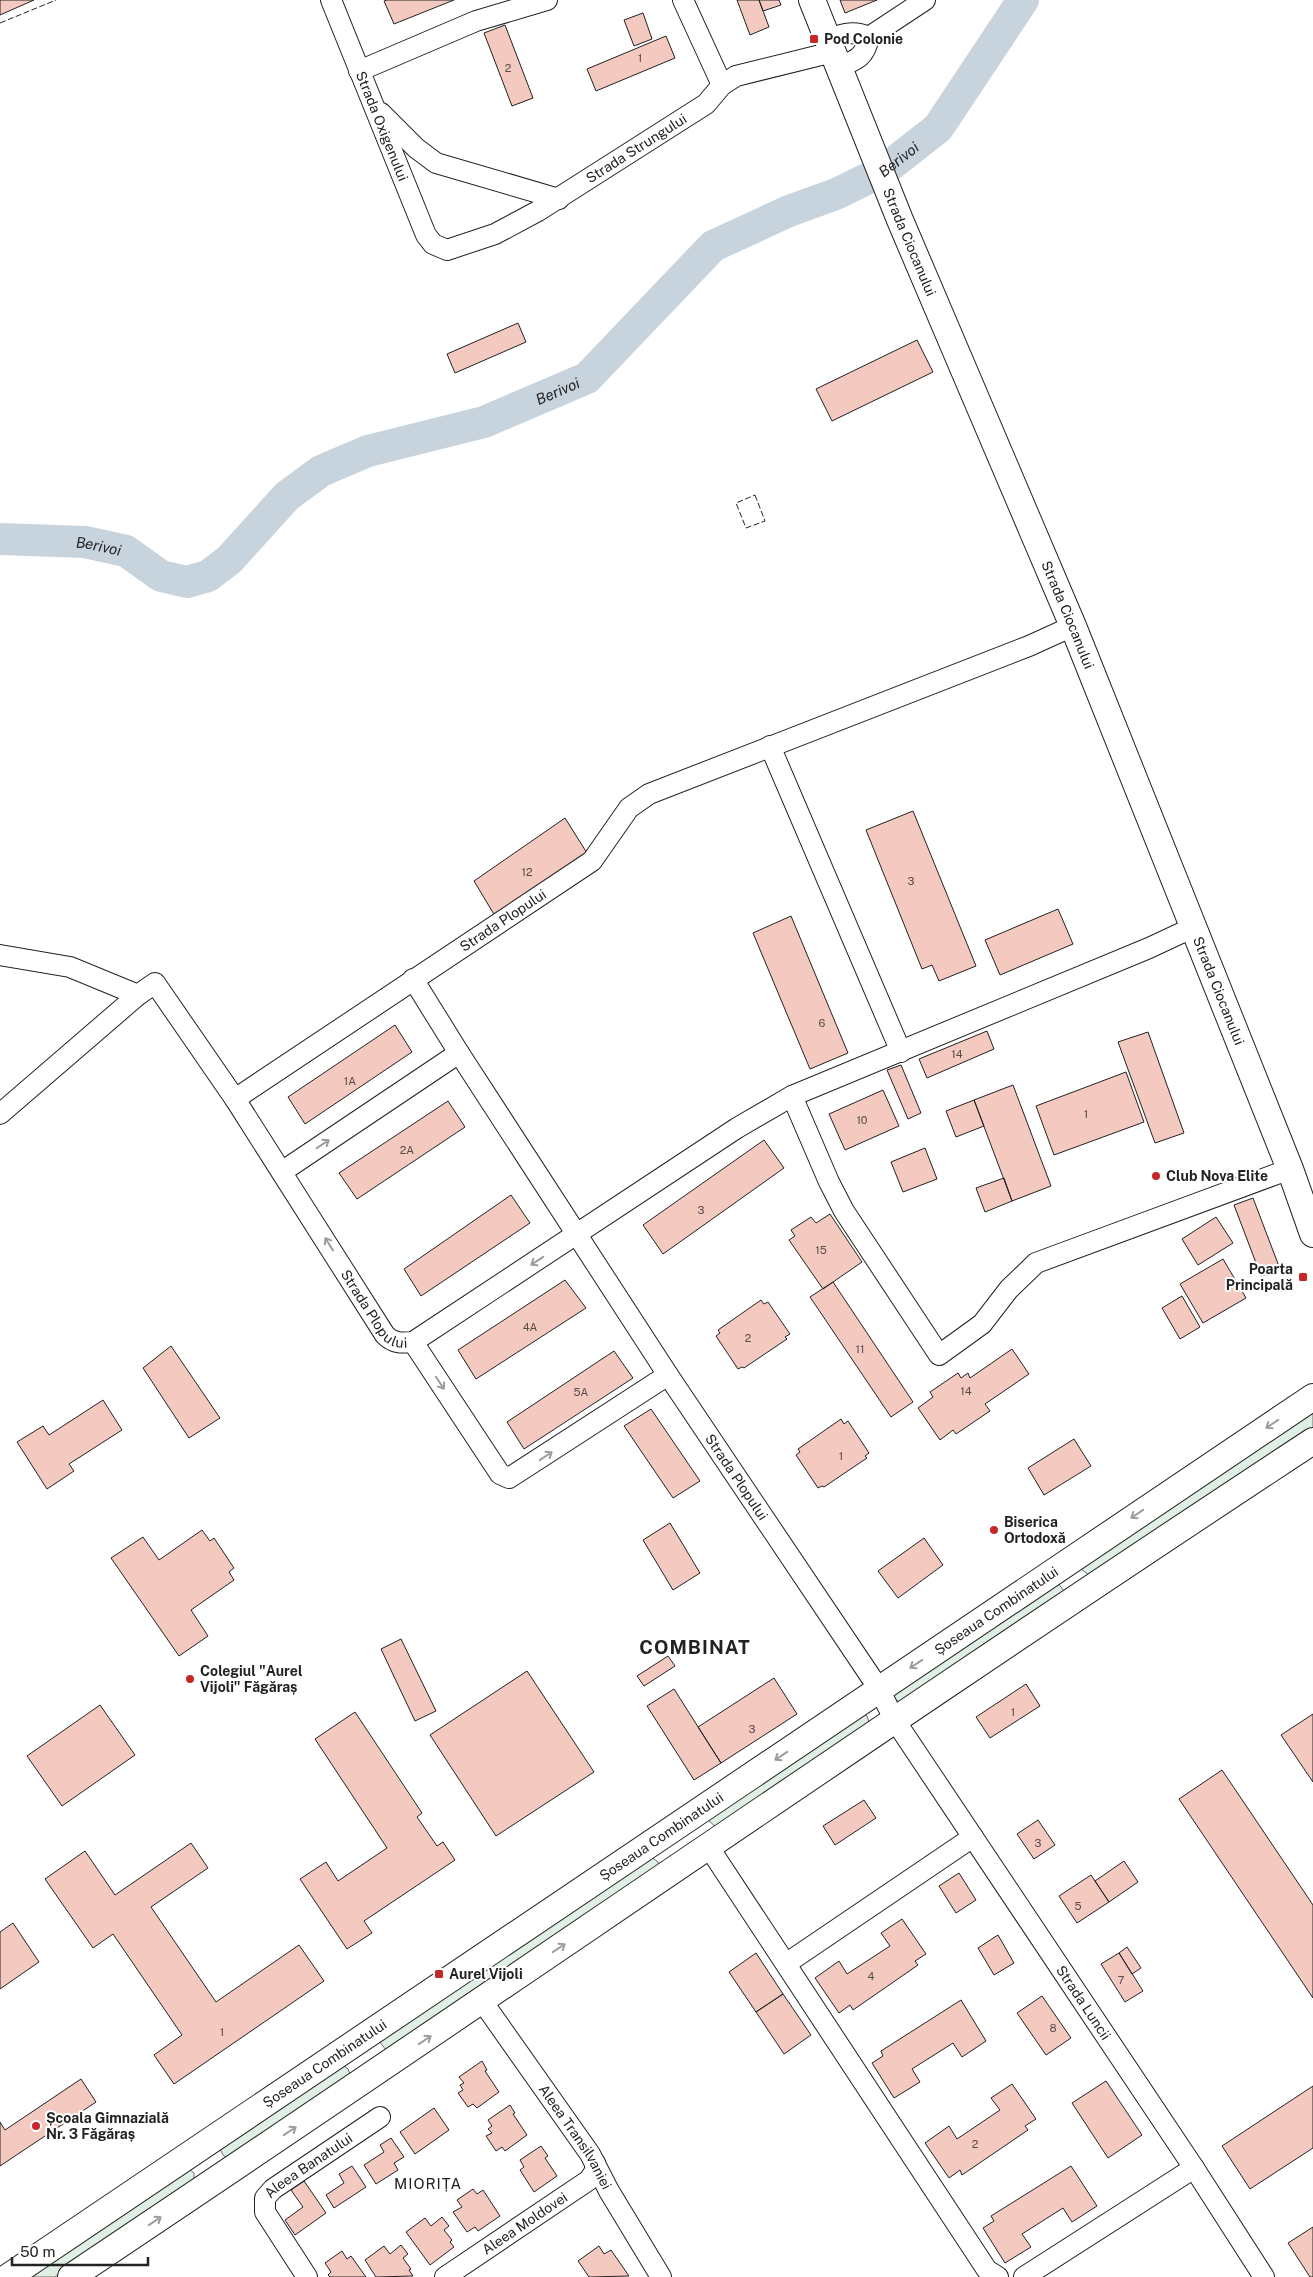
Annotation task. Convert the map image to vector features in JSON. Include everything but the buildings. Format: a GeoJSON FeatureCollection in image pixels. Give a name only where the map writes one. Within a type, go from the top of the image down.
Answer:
{"type":"FeatureCollection","features":[{"type":"Feature","properties":{"kind":"main road","name":"Strada Ciocanului"},"geometry":{"type":"LineString","coordinates":[[812,0],[900,220],[1073,626],[1290,1169],[1313,1234]]}},
{"type":"Feature","properties":{"kind":"main road","name":"Șoseaua Combinatului"},"geometry":{"type":"LineString","coordinates":[[8,2277],[1313,1397]]}},
{"type":"Feature","properties":{"kind":"main road"},"geometry":{"type":"LineString","coordinates":[[71,2277],[367,2080],[894,1719],[1313,1441]]}},
{"type":"Feature","properties":{"kind":"main road"},"geometry":{"type":"LineString","coordinates":[[1066,1562],[1085,1591]]}},
{"type":"Feature","properties":{"kind":"main road"},"geometry":{"type":"LineString","coordinates":[[689,1819],[708,1846]]}},
{"type":"Feature","properties":{"kind":"main road"},"geometry":{"type":"LineString","coordinates":[[346,2048],[367,2080]]}},
{"type":"Feature","properties":{"kind":"main road"},"geometry":{"type":"LineString","coordinates":[[196,2150],[214,2181]]}},
{"type":"Feature","properties":{"kind":"street","name":"Strada Oxigenului"},"geometry":{"type":"LineString","coordinates":[[331,0],[426,235],[430,242],[440,248]]}},
{"type":"Feature","properties":{"kind":"street"},"geometry":{"type":"LineString","coordinates":[[359,71],[476,21],[547,0]]}},
{"type":"Feature","properties":{"kind":"street"},"geometry":{"type":"LineString","coordinates":[[683,0],[722,85]]}},
{"type":"Feature","properties":{"kind":"street"},"geometry":{"type":"LineString","coordinates":[[833,52],[862,56],[867,48],[869,37],[925,0]]}},
{"type":"Feature","properties":{"kind":"street"},"geometry":{"type":"LineString","coordinates":[[833,52],[852,32],[858,32],[869,37]]}},
{"type":"Feature","properties":{"kind":"street","name":"Strada Strungului"},"geometry":{"type":"LineString","coordinates":[[440,248],[454,249],[495,234],[559,199],[706,104],[722,85],[736,76],[833,52]]}},
{"type":"Feature","properties":{"kind":"street"},"geometry":{"type":"LineString","coordinates":[[373,104],[416,148],[436,163],[559,199]]}},
{"type":"Feature","properties":{"kind":"street"},"geometry":{"type":"LineString","coordinates":[[901,1052],[770,746],[1029,646],[1073,626]]}},
{"type":"Feature","properties":{"kind":"street","name":"Strada Plopului"},"geometry":{"type":"LineString","coordinates":[[235,1099],[592,860],[629,808],[649,794],[770,746]]}},
{"type":"Feature","properties":{"kind":"street"},"geometry":{"type":"LineString","coordinates":[[577,1235],[737,1128],[792,1096],[901,1052],[1194,927]]}},
{"type":"Feature","properties":{"kind":"street"},"geometry":{"type":"LineString","coordinates":[[0,955],[70,968],[138,995]]}},
{"type":"Feature","properties":{"kind":"street","name":"Strada Plopului"},"geometry":{"type":"LineString","coordinates":[[413,979],[459,1054],[668,1375],[879,1689],[894,1719]]}},
{"type":"Feature","properties":{"kind":"street","name":"Strada Plopului"},"geometry":{"type":"LineString","coordinates":[[0,1114],[138,995],[155,983],[283,1171],[385,1335],[391,1341],[401,1344],[413,1342],[577,1235]]}},
{"type":"Feature","properties":{"kind":"street"},"geometry":{"type":"LineString","coordinates":[[283,1171],[459,1054]]}},
{"type":"Feature","properties":{"kind":"street"},"geometry":{"type":"LineString","coordinates":[[792,1096],[829,1182],[844,1210],[940,1355],[982,1324],[1009,1289],[1036,1263],[1290,1169]]}},
{"type":"Feature","properties":{"kind":"street"},"geometry":{"type":"LineString","coordinates":[[413,1342],[500,1474],[509,1478],[668,1375]]}},
{"type":"Feature","properties":{"kind":"street","name":"Strada Luncii"},"geometry":{"type":"LineString","coordinates":[[894,1719],[1194,2168],[1264,2277]]}},
{"type":"Feature","properties":{"kind":"street"},"geometry":{"type":"LineString","coordinates":[[787,1964],[973,1837]]}},
{"type":"Feature","properties":{"kind":"street"},"geometry":{"type":"LineString","coordinates":[[708,1846],[987,2270],[998,2277]]}},
{"type":"Feature","properties":{"kind":"street","name":"Aleea Transilvaniei"},"geometry":{"type":"LineString","coordinates":[[482,2001],[595,2163],[609,2192],[661,2277]]}},
{"type":"Feature","properties":{"kind":"street","name":"Aleea Banatului"},"geometry":{"type":"LineString","coordinates":[[307,2277],[264,2212],[266,2198],[273,2189],[380,2116]]}},
{"type":"Feature","properties":{"kind":"street","name":"Aleea Moldovei"},"geometry":{"type":"LineString","coordinates":[[445,2277],[589,2180],[595,2171],[595,2163]]}},
{"type":"Feature","properties":{"kind":"street"},"geometry":{"type":"LineString","coordinates":[[1024,2277],[1194,2168]]}},
{"type":"Feature","properties":{"kind":"green space"},"geometry":{"type":"Polygon","coordinates":[[[1313,1409],[1313,1430],[1089,1575],[1081,1569],[1313,1409]]]}},
{"type":"Feature","properties":{"kind":"green space"},"geometry":{"type":"Polygon","coordinates":[[[1058,1583],[1064,1591],[900,1703],[894,1698],[893,1694],[1058,1583]]]}},
{"type":"Feature","properties":{"kind":"green space"},"geometry":{"type":"Polygon","coordinates":[[[862,1713],[867,1716],[870,1725],[717,1828],[708,1820],[862,1713]]]}},
{"type":"Feature","properties":{"kind":"green space"},"geometry":{"type":"Polygon","coordinates":[[[650,1856],[658,1862],[659,1868],[386,2050],[379,2041],[650,1856]]]}},
{"type":"Feature","properties":{"kind":"green space"},"geometry":{"type":"Polygon","coordinates":[[[343,2065],[350,2074],[228,2159],[223,2155],[220,2149],[343,2065]]]}},
{"type":"Feature","properties":{"kind":"green space"},"geometry":{"type":"Polygon","coordinates":[[[189,2169],[194,2173],[194,2184],[55,2277],[32,2277],[31,2275],[189,2169]]]}},
{"type":"Feature","properties":{"kind":"waterway","name":"Berivoi"},"geometry":{"type":"LineString","coordinates":[[0,539],[85,542],[126,551],[161,576],[187,582],[208,576],[229,560],[287,496],[321,471],[368,451],[484,422],[587,378],[713,246],[789,211],[836,194],[883,171],[938,128],[1023,0]]}},
{"type":"Feature","properties":{"kind":"fence"},"geometry":{"type":"LineString","coordinates":[[0,23],[56,0]]}},
{"type":"Feature","properties":{"kind":"fence"},"geometry":{"type":"LineString","coordinates":[[755,495],[765,521],[746,528],[736,503],[755,495]]}},
{"type":"Feature","properties":{"kind":"place","name":"Pod Colonie"},"geometry":{"type":"Point","coordinates":[814,39]}},
{"type":"Feature","properties":{"kind":"place","name":"Club Nova Elite"},"geometry":{"type":"Point","coordinates":[1156,1176]}},
{"type":"Feature","properties":{"kind":"place","name":"Poarta Principală"},"geometry":{"type":"Point","coordinates":[1303,1277]}},
{"type":"Feature","properties":{"kind":"place","name":"Biserica Ortodoxă"},"geometry":{"type":"Point","coordinates":[994,1530]}},
{"type":"Feature","properties":{"kind":"place","name":"Colegiul \"Aurel Vijoli\" Făgăraș"},"geometry":{"type":"Point","coordinates":[190,1679]}},
{"type":"Feature","properties":{"kind":"place","name":"Aurel Vijoli"},"geometry":{"type":"Point","coordinates":[439,1974]}},
{"type":"Feature","properties":{"kind":"place","name":"Școala Gimnazială Nr. 3 Făgăraș"},"geometry":{"type":"Point","coordinates":[36,2126]}},
{"type":"Feature","properties":{"kind":"district","name":"COMBINAT"},"geometry":{"type":"Point","coordinates":[695,1647]}},
{"type":"Feature","properties":{"kind":"district","name":"MIORIȚA"},"geometry":{"type":"Point","coordinates":[428,2183]}}]}
